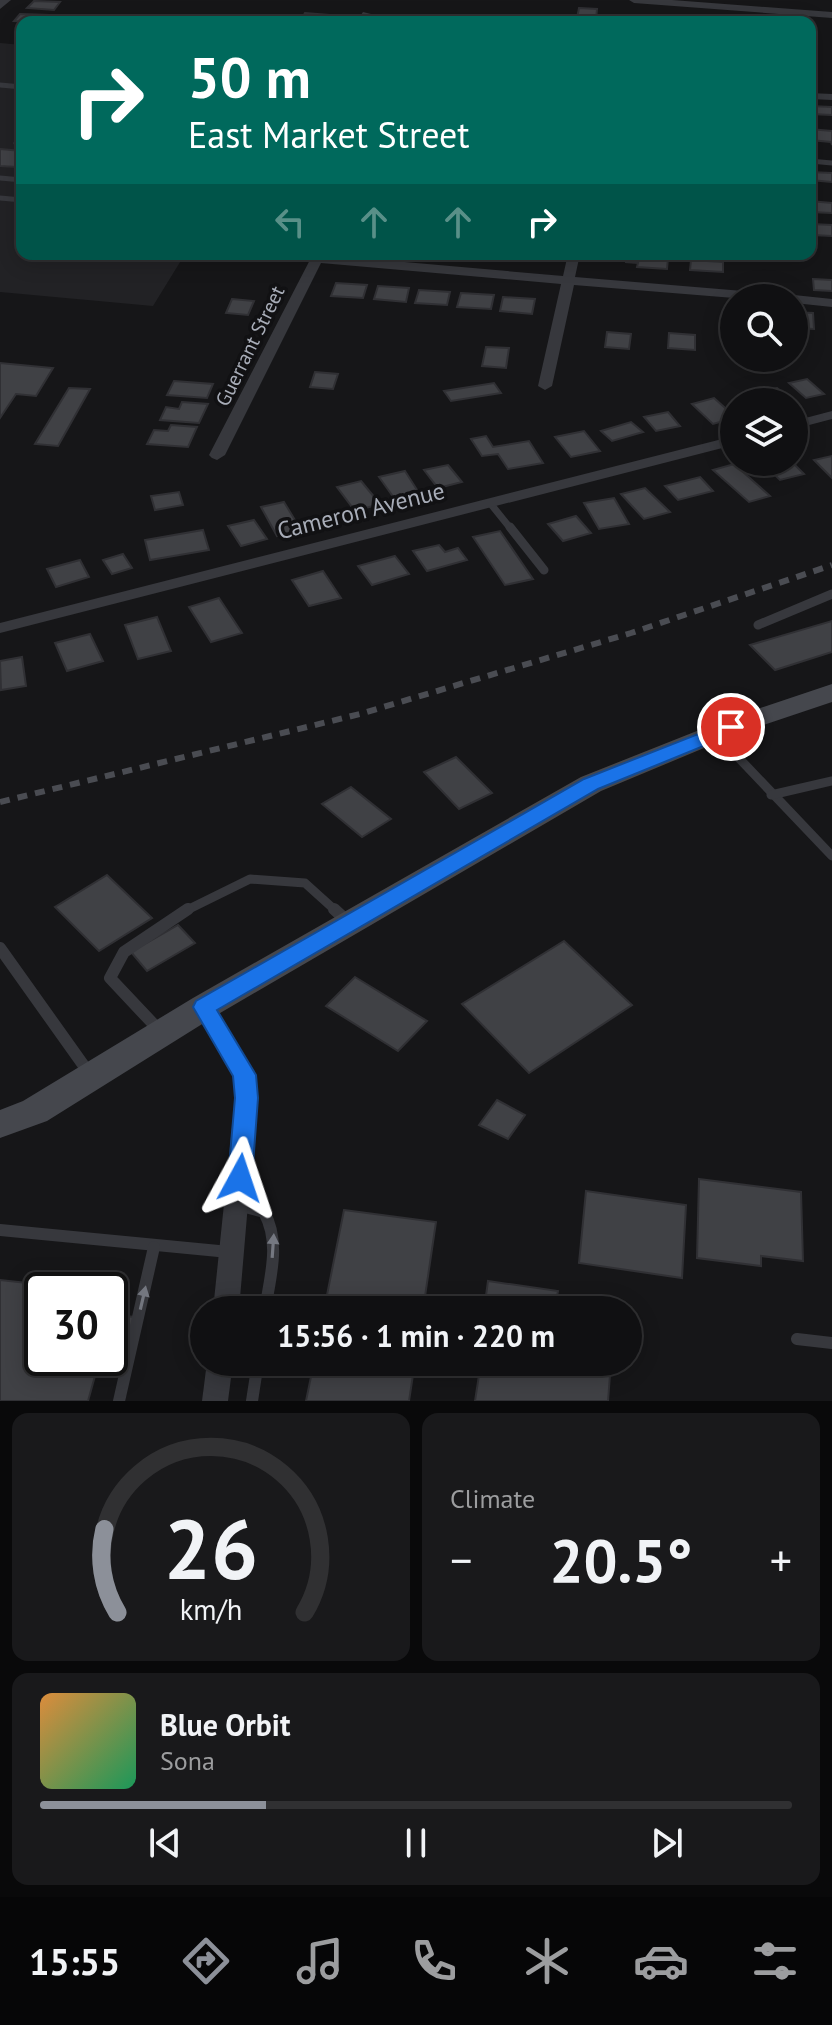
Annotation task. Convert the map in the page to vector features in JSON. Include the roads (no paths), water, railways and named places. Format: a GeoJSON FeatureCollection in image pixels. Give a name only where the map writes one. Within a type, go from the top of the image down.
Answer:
{"type":"FeatureCollection","features":[{"type":"Feature","properties":{"kind":"main road"},"geometry":{"type":"LineString","coordinates":[[0,1143],[35,1111],[204,1007],[591,784],[716,734],[832,693]]}},
{"type":"Feature","properties":{"kind":"main road"},"geometry":{"type":"LineString","coordinates":[[0,1124],[35,1111]]}},
{"type":"Feature","properties":{"kind":"street"},"geometry":{"type":"LineString","coordinates":[[0,5],[5,0]]}},
{"type":"Feature","properties":{"kind":"street"},"geometry":{"type":"LineString","coordinates":[[634,0],[832,15]]}},
{"type":"Feature","properties":{"kind":"street","name":"Guerrant Street"},"geometry":{"type":"LineString","coordinates":[[217,455],[316,260]]}},
{"type":"Feature","properties":{"kind":"street"},"geometry":{"type":"LineString","coordinates":[[351,260],[720,293]]}},
{"type":"Feature","properties":{"kind":"street"},"geometry":{"type":"LineString","coordinates":[[545,386],[573,260]]}},
{"type":"Feature","properties":{"kind":"street"},"geometry":{"type":"LineString","coordinates":[[808,300],[832,303]]}},
{"type":"Feature","properties":{"kind":"street"},"geometry":{"type":"LineString","coordinates":[[808,421],[832,415]]}},
{"type":"Feature","properties":{"kind":"street","name":"Cameron Avenue"},"geometry":{"type":"LineString","coordinates":[[0,628],[720,444]]}},
{"type":"Feature","properties":{"kind":"street"},"geometry":{"type":"LineString","coordinates":[[204,1007],[245,1075],[246,1098],[227,1296]]}},
{"type":"Feature","properties":{"kind":"street"},"geometry":{"type":"LineString","coordinates":[[215,1401],[218,1376]]}},
{"type":"Feature","properties":{"kind":"lane"},"geometry":{"type":"LineString","coordinates":[[490,503],[544,570]]}},
{"type":"Feature","properties":{"kind":"lane"},"geometry":{"type":"LineString","coordinates":[[758,625],[832,594]]}},
{"type":"Feature","properties":{"kind":"lane"},"geometry":{"type":"LineString","coordinates":[[716,734],[832,856]]}},
{"type":"Feature","properties":{"kind":"lane"},"geometry":{"type":"LineString","coordinates":[[771,795],[832,781]]}},
{"type":"Feature","properties":{"kind":"lane"},"geometry":{"type":"LineString","coordinates":[[162,1033],[110,978],[124,952],[190,908],[250,879],[305,883],[349,923]]}},
{"type":"Feature","properties":{"kind":"lane"},"geometry":{"type":"LineString","coordinates":[[0,948],[91,1076]]}},
{"type":"Feature","properties":{"kind":"lane"},"geometry":{"type":"LineString","coordinates":[[237,1205],[264,1212],[271,1222],[275,1238],[267,1296]]}},
{"type":"Feature","properties":{"kind":"lane"},"geometry":{"type":"LineString","coordinates":[[0,1230],[232,1252]]}},
{"type":"Feature","properties":{"kind":"lane"},"geometry":{"type":"LineString","coordinates":[[119,1401],[154,1247]]}},
{"type":"Feature","properties":{"kind":"lane"},"geometry":{"type":"LineString","coordinates":[[797,1339],[832,1343]]}},
{"type":"Feature","properties":{"kind":"lane"},"geometry":{"type":"LineString","coordinates":[[252,1401],[256,1376]]}},
{"type":"Feature","properties":{"kind":"railway"},"geometry":{"type":"LineString","coordinates":[[0,802],[360,714],[631,633],[832,565]]}}]}
